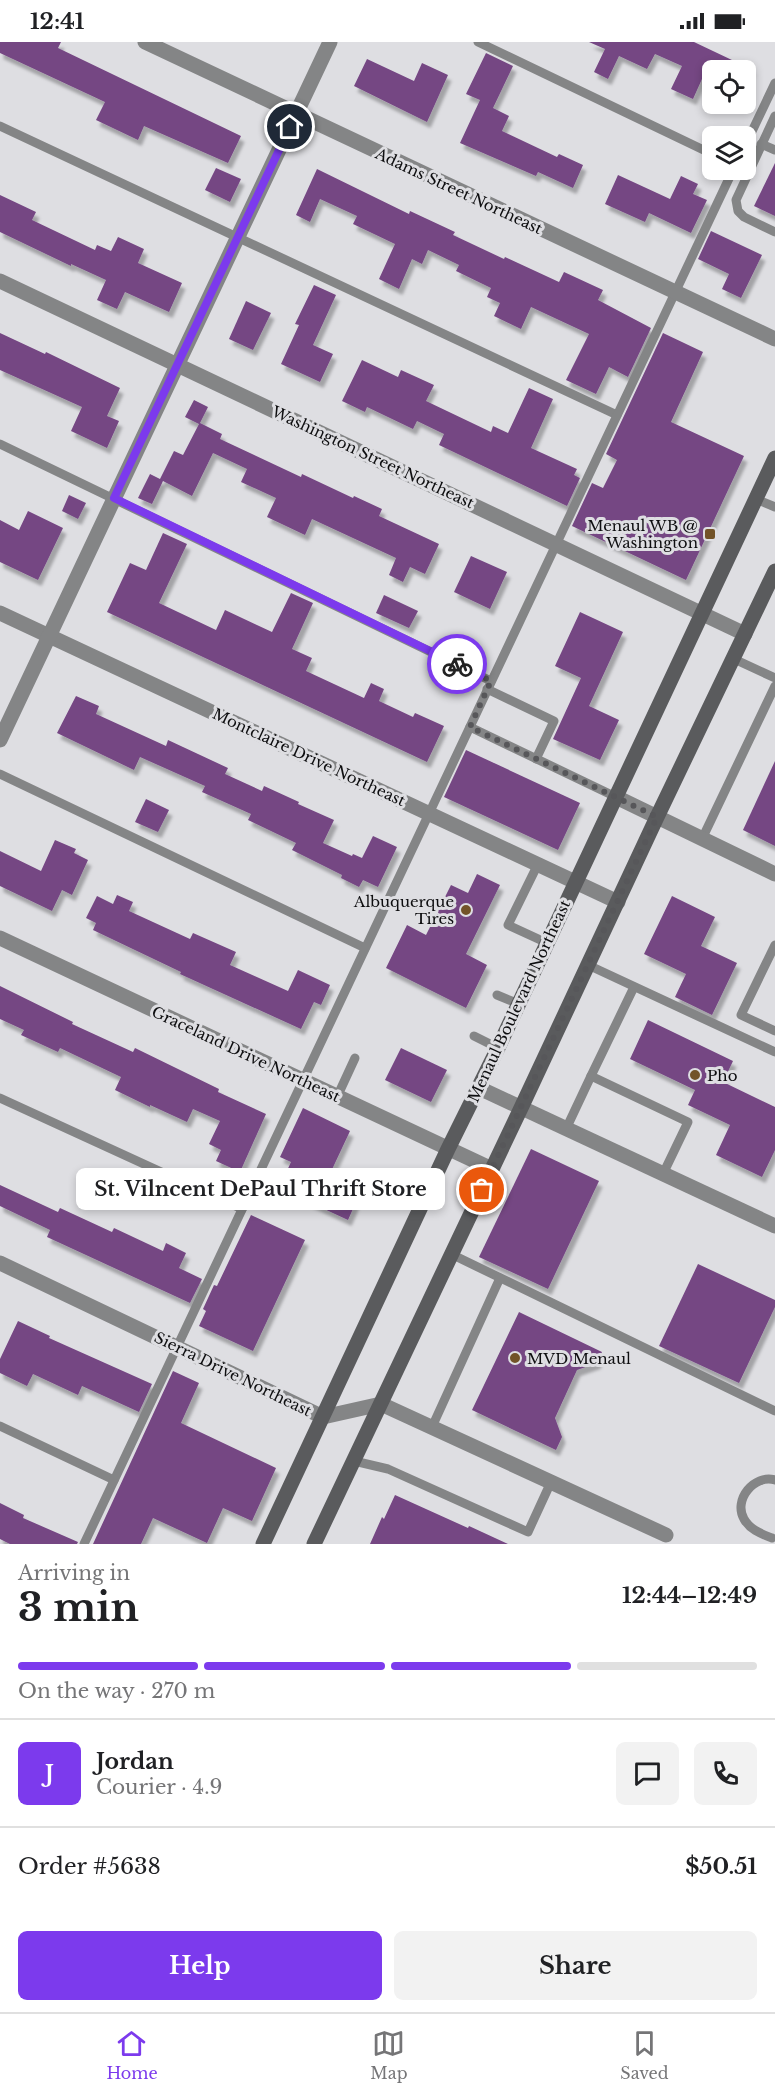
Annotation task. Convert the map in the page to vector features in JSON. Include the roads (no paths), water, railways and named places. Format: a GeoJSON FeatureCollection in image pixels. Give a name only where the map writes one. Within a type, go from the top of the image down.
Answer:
{"type":"FeatureCollection","features":[{"type":"Feature","properties":{"kind":"main road","name":"Menaul Boulevard Northeast"},"geometry":{"type":"LineString","coordinates":[[263,1544],[775,458]]}},
{"type":"Feature","properties":{"kind":"main road"},"geometry":{"type":"LineString","coordinates":[[314,1544],[775,571]]}},
{"type":"Feature","properties":{"kind":"street","name":"Adams Street Northeast"},"geometry":{"type":"LineString","coordinates":[[145,42],[295,115],[775,339]]}},
{"type":"Feature","properties":{"kind":"street"},"geometry":{"type":"LineString","coordinates":[[0,740],[330,42]]}},
{"type":"Feature","properties":{"kind":"street","name":"Washington Street Northeast"},"geometry":{"type":"LineString","coordinates":[[0,281],[745,634]]}},
{"type":"Feature","properties":{"kind":"street","name":"Montclaire Drive Northeast"},"geometry":{"type":"LineString","coordinates":[[0,613],[618,902]]}},
{"type":"Feature","properties":{"kind":"street"},"geometry":{"type":"LineString","coordinates":[[616,797],[775,874]]}},
{"type":"Feature","properties":{"kind":"street","name":"Graceland Drive Northeast"},"geometry":{"type":"LineString","coordinates":[[0,938],[492,1169]]}},
{"type":"Feature","properties":{"kind":"street"},"geometry":{"type":"LineString","coordinates":[[479,1089],[775,1226]]}},
{"type":"Feature","properties":{"kind":"street","name":"Sierra Drive Northeast"},"geometry":{"type":"LineString","coordinates":[[0,1263],[323,1417],[381,1404]]}},
{"type":"Feature","properties":{"kind":"street"},"geometry":{"type":"LineString","coordinates":[[381,1404],[666,1535]]}},
{"type":"Feature","properties":{"kind":"lane"},"geometry":{"type":"LineString","coordinates":[[478,42],[702,149]]}},
{"type":"Feature","properties":{"kind":"lane"},"geometry":{"type":"LineString","coordinates":[[755,126],[775,83]]}},
{"type":"Feature","properties":{"kind":"lane"},"geometry":{"type":"LineString","coordinates":[[775,116],[736,200],[738,211],[744,217],[775,232]]}},
{"type":"Feature","properties":{"kind":"lane"},"geometry":{"type":"LineString","coordinates":[[0,126],[617,415]]}},
{"type":"Feature","properties":{"kind":"lane"},"geometry":{"type":"LineString","coordinates":[[761,144],[775,150]]}},
{"type":"Feature","properties":{"kind":"lane"},"geometry":{"type":"LineString","coordinates":[[84,1544],[729,180]]}},
{"type":"Feature","properties":{"kind":"lane"},"geometry":{"type":"LineString","coordinates":[[0,444],[114,498],[489,685],[554,721],[536,759]]}},
{"type":"Feature","properties":{"kind":"lane"},"geometry":{"type":"LineString","coordinates":[[756,499],[775,507]]}},
{"type":"Feature","properties":{"kind":"lane"},"geometry":{"type":"LineString","coordinates":[[734,659],[775,678]]}},
{"type":"Feature","properties":{"kind":"lane"},"geometry":{"type":"LineString","coordinates":[[702,839],[775,686]]}},
{"type":"Feature","properties":{"kind":"lane"},"geometry":{"type":"LineString","coordinates":[[470,727],[616,797]]}},
{"type":"Feature","properties":{"kind":"lane"},"geometry":{"type":"LineString","coordinates":[[0,774],[365,948]]}},
{"type":"Feature","properties":{"kind":"lane"},"geometry":{"type":"LineString","coordinates":[[538,864],[508,925],[547,943]]}},
{"type":"Feature","properties":{"kind":"lane"},"geometry":{"type":"LineString","coordinates":[[733,1032],[775,945]]}},
{"type":"Feature","properties":{"kind":"lane"},"geometry":{"type":"LineString","coordinates":[[588,965],[775,1052]]}},
{"type":"Feature","properties":{"kind":"lane"},"geometry":{"type":"LineString","coordinates":[[566,1129],[634,987]]}},
{"type":"Feature","properties":{"kind":"lane"},"geometry":{"type":"LineString","coordinates":[[497,995],[519,1004]]}},
{"type":"Feature","properties":{"kind":"lane"},"geometry":{"type":"LineString","coordinates":[[741,1015],[775,1030]]}},
{"type":"Feature","properties":{"kind":"lane"},"geometry":{"type":"LineString","coordinates":[[474,1036],[498,1048]]}},
{"type":"Feature","properties":{"kind":"lane"},"geometry":{"type":"LineString","coordinates":[[337,1097],[355,1058]]}},
{"type":"Feature","properties":{"kind":"lane"},"geometry":{"type":"LineString","coordinates":[[591,1076],[688,1122],[663,1174]]}},
{"type":"Feature","properties":{"kind":"lane"},"geometry":{"type":"LineString","coordinates":[[0,1098],[242,1209]]}},
{"type":"Feature","properties":{"kind":"lane"},"geometry":{"type":"LineString","coordinates":[[451,1254],[775,1411]]}},
{"type":"Feature","properties":{"kind":"lane"},"geometry":{"type":"LineString","coordinates":[[432,1427],[500,1278]]}},
{"type":"Feature","properties":{"kind":"lane"},"geometry":{"type":"LineString","coordinates":[[0,1426],[114,1480]]}},
{"type":"Feature","properties":{"kind":"lane"},"geometry":{"type":"LineString","coordinates":[[354,1461],[388,1468],[528,1532],[552,1482]]}},
{"type":"Feature","properties":{"kind":"lane"},"geometry":{"type":"LineString","coordinates":[[772,1538],[750,1527],[743,1518],[741,1507],[744,1495],[758,1481],[775,1480]]}},
{"type":"Feature","properties":{"kind":"place","name":"Menaul WB @ Washington"},"geometry":{"type":"Point","coordinates":[710,534]}},
{"type":"Feature","properties":{"kind":"place","name":"Albuquerque Tires"},"geometry":{"type":"Point","coordinates":[466,910]}},
{"type":"Feature","properties":{"kind":"place","name":"Pho"},"geometry":{"type":"Point","coordinates":[695,1075]}},
{"type":"Feature","properties":{"kind":"place","name":"St. Vilncent DePaul Thrift Store"},"geometry":{"type":"Point","coordinates":[482,1190]}},
{"type":"Feature","properties":{"kind":"place","name":"MVD Menaul"},"geometry":{"type":"Point","coordinates":[515,1358]}}]}
